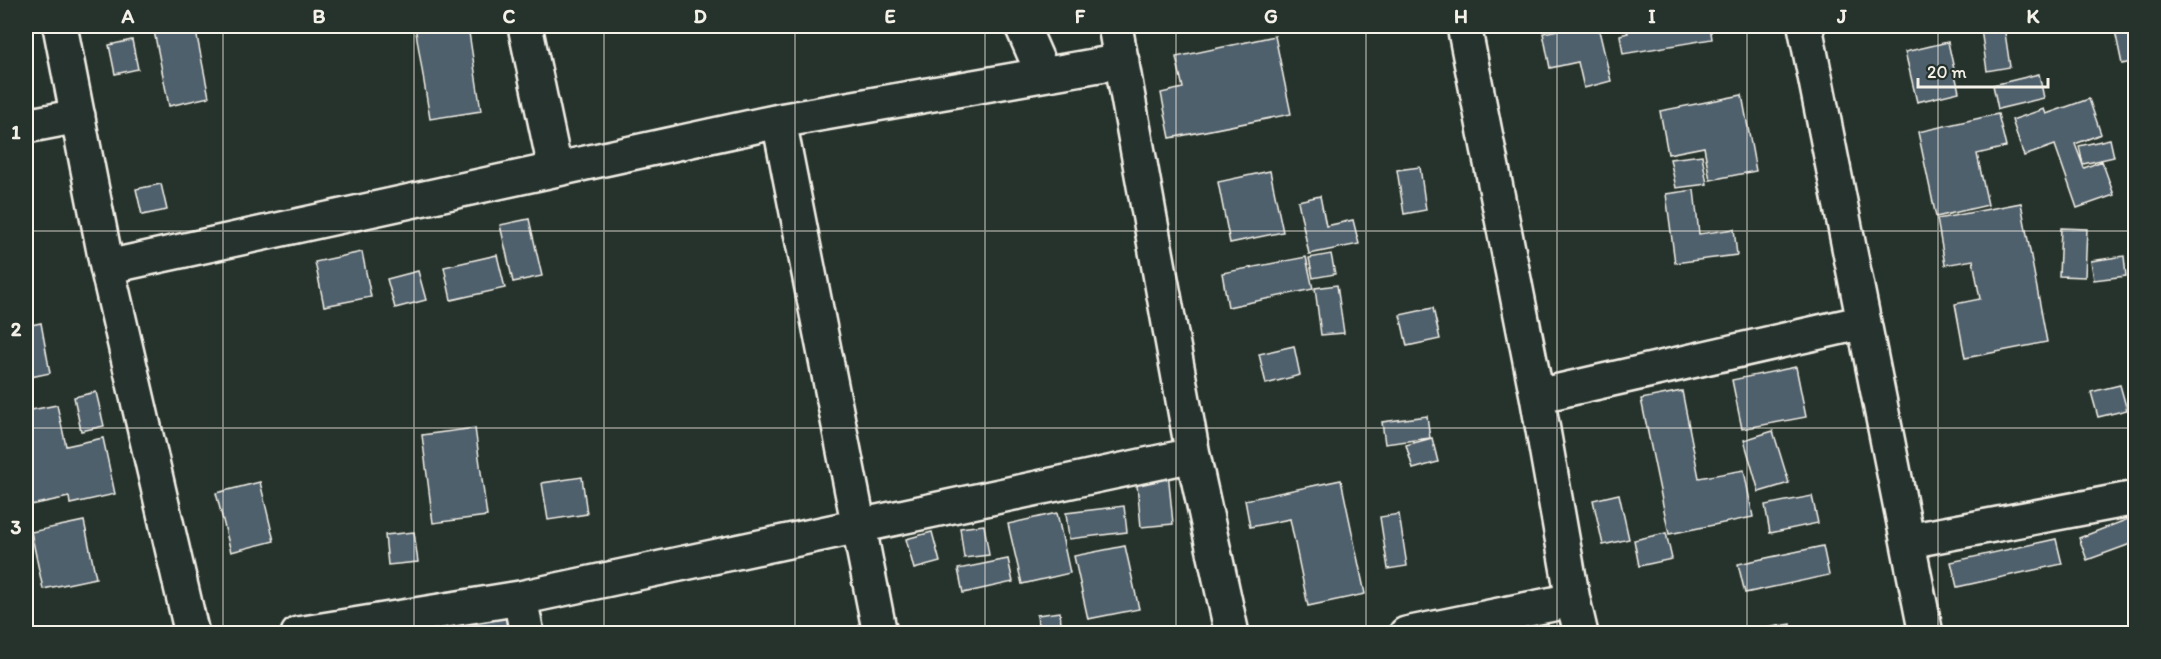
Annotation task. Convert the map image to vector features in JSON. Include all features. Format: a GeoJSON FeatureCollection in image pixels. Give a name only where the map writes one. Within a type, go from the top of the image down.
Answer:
{"type":"FeatureCollection","features":[{"type":"Feature","properties":{"kind":"street"},"geometry":{"type":"LineString","coordinates":[[60,26],[107,267],[192,633]]}},
{"type":"Feature","properties":{"kind":"street"},"geometry":{"type":"LineString","coordinates":[[525,26],[555,168]]}},
{"type":"Feature","properties":{"kind":"street"},"geometry":{"type":"LineString","coordinates":[[1022,26],[1043,74]]}},
{"type":"Feature","properties":{"kind":"street"},"geometry":{"type":"LineString","coordinates":[[1115,26],[1193,455],[1232,633]]}},
{"type":"Feature","properties":{"kind":"street"},"geometry":{"type":"LineString","coordinates":[[1464,26],[1581,633]]}},
{"type":"Feature","properties":{"kind":"street"},"geometry":{"type":"LineString","coordinates":[[1805,26],[1926,633]]}},
{"type":"Feature","properties":{"kind":"street"},"geometry":{"type":"LineString","coordinates":[[107,267],[779,121],[1122,61]]}},
{"type":"Feature","properties":{"kind":"street"},"geometry":{"type":"LineString","coordinates":[[26,126],[78,116]]}},
{"type":"Feature","properties":{"kind":"street"},"geometry":{"type":"LineString","coordinates":[[779,121],[880,633]]}},
{"type":"Feature","properties":{"kind":"street"},"geometry":{"type":"LineString","coordinates":[[1537,396],[1864,321]]}},
{"type":"Feature","properties":{"kind":"street"},"geometry":{"type":"LineString","coordinates":[[298,633],[520,598],[1193,455]]}},
{"type":"Feature","properties":{"kind":"street"},"geometry":{"type":"LineString","coordinates":[[1908,541],[2136,498]]}},
{"type":"Feature","properties":{"kind":"street"},"geometry":{"type":"LineString","coordinates":[[520,598],[527,633]]}},
{"type":"Feature","properties":{"kind":"street"},"geometry":{"type":"LineString","coordinates":[[1406,633],[1573,600]]}},
{"type":"Feature","properties":{"kind":"building"},"geometry":{"type":"Polygon","coordinates":[[[153,26],[195,26],[209,97],[169,106],[153,26]]]}},
{"type":"Feature","properties":{"kind":"building"},"geometry":{"type":"Polygon","coordinates":[[[415,26],[468,26],[481,111],[430,119],[415,26]]]}},
{"type":"Feature","properties":{"kind":"building"},"geometry":{"type":"Polygon","coordinates":[[[1578,26],[1598,26],[1611,81],[1584,88],[1578,62],[1550,68],[1543,33],[1578,26]]]}},
{"type":"Feature","properties":{"kind":"building"},"geometry":{"type":"Polygon","coordinates":[[[1626,26],[1710,26],[1712,39],[1623,54],[1620,35],[1628,33],[1626,26]]]}},
{"type":"Feature","properties":{"kind":"building"},"geometry":{"type":"Polygon","coordinates":[[[2004,26],[2010,67],[1987,71],[1981,29],[2004,26]]]}},
{"type":"Feature","properties":{"kind":"building"},"geometry":{"type":"Polygon","coordinates":[[[2114,26],[2134,26],[2136,61],[2122,64],[2114,26]]]}},
{"type":"Feature","properties":{"kind":"building"},"geometry":{"type":"Polygon","coordinates":[[[1275,36],[1291,114],[1170,138],[1161,93],[1183,88],[1176,57],[1275,36]]]}},
{"type":"Feature","properties":{"kind":"building"},"geometry":{"type":"Polygon","coordinates":[[[132,40],[138,69],[115,74],[109,45],[132,40]]]}},
{"type":"Feature","properties":{"kind":"building"},"geometry":{"type":"Polygon","coordinates":[[[1948,42],[1959,92],[1917,102],[1905,52],[1948,42]]]}},
{"type":"Feature","properties":{"kind":"building"},"geometry":{"type":"Polygon","coordinates":[[[2039,74],[2044,98],[1998,109],[1993,85],[2039,74]]]}},
{"type":"Feature","properties":{"kind":"building"},"geometry":{"type":"Polygon","coordinates":[[[1742,95],[1756,171],[1710,180],[1704,147],[1668,154],[1660,111],[1742,95]]]}},
{"type":"Feature","properties":{"kind":"building"},"geometry":{"type":"Polygon","coordinates":[[[2089,99],[2101,134],[2075,144],[2084,168],[2102,161],[2114,195],[2077,208],[2055,145],[2024,156],[2012,120],[2044,109],[2046,114],[2089,99]]]}},
{"type":"Feature","properties":{"kind":"building"},"geometry":{"type":"Polygon","coordinates":[[[1998,114],[2006,147],[1977,154],[1988,205],[1936,217],[1918,132],[1998,114]]]}},
{"type":"Feature","properties":{"kind":"building"},"geometry":{"type":"Polygon","coordinates":[[[2110,139],[2114,157],[2083,164],[2079,146],[2110,139]]]}},
{"type":"Feature","properties":{"kind":"building"},"geometry":{"type":"Polygon","coordinates":[[[1702,155],[1707,184],[1676,188],[1670,159],[1702,155]]]}},
{"type":"Feature","properties":{"kind":"building"},"geometry":{"type":"Polygon","coordinates":[[[1420,167],[1426,210],[1404,214],[1397,170],[1420,167]]]}},
{"type":"Feature","properties":{"kind":"building"},"geometry":{"type":"Polygon","coordinates":[[[1270,171],[1283,232],[1230,243],[1218,182],[1270,171]]]}},
{"type":"Feature","properties":{"kind":"building"},"geometry":{"type":"Polygon","coordinates":[[[161,184],[167,210],[142,215],[136,189],[161,184]]]}},
{"type":"Feature","properties":{"kind":"building"},"geometry":{"type":"Polygon","coordinates":[[[1694,190],[1699,234],[1734,229],[1737,255],[1675,263],[1666,194],[1694,190]]]}},
{"type":"Feature","properties":{"kind":"building"},"geometry":{"type":"Polygon","coordinates":[[[1320,196],[1326,226],[1353,220],[1359,244],[1309,254],[1298,201],[1320,196]]]}},
{"type":"Feature","properties":{"kind":"building"},"geometry":{"type":"Polygon","coordinates":[[[2021,203],[2047,342],[1965,358],[1955,304],[1980,299],[1973,260],[1945,265],[1937,219],[2021,203]]]}},
{"type":"Feature","properties":{"kind":"building"},"geometry":{"type":"Polygon","coordinates":[[[529,219],[542,276],[513,282],[500,225],[529,219]]]}},
{"type":"Feature","properties":{"kind":"building"},"geometry":{"type":"Polygon","coordinates":[[[2061,228],[2087,229],[2085,277],[2059,276],[2061,228]]]}},
{"type":"Feature","properties":{"kind":"building"},"geometry":{"type":"Polygon","coordinates":[[[26,241],[34,274],[26,276],[26,241]]]}},
{"type":"Feature","properties":{"kind":"building"},"geometry":{"type":"Polygon","coordinates":[[[362,252],[371,297],[324,306],[315,262],[362,252]]]}},
{"type":"Feature","properties":{"kind":"building"},"geometry":{"type":"Polygon","coordinates":[[[1331,254],[1335,274],[1313,278],[1309,258],[1331,254]]]}},
{"type":"Feature","properties":{"kind":"building"},"geometry":{"type":"Polygon","coordinates":[[[497,255],[505,288],[451,300],[444,267],[497,255]]]}},
{"type":"Feature","properties":{"kind":"building"},"geometry":{"type":"Polygon","coordinates":[[[2124,256],[2126,276],[2094,280],[2091,261],[2124,256]]]}},
{"type":"Feature","properties":{"kind":"building"},"geometry":{"type":"Polygon","coordinates":[[[1306,257],[1313,289],[1228,307],[1222,273],[1306,257]]]}},
{"type":"Feature","properties":{"kind":"building"},"geometry":{"type":"Polygon","coordinates":[[[418,271],[426,300],[395,308],[387,279],[418,271]]]}},
{"type":"Feature","properties":{"kind":"building"},"geometry":{"type":"Polygon","coordinates":[[[1337,285],[1344,333],[1321,335],[1315,288],[1337,285]]]}},
{"type":"Feature","properties":{"kind":"building"},"geometry":{"type":"Polygon","coordinates":[[[1433,308],[1440,339],[1407,346],[1400,315],[1433,308]]]}},
{"type":"Feature","properties":{"kind":"building"},"geometry":{"type":"Polygon","coordinates":[[[41,323],[50,373],[26,378],[26,326],[41,323]]]}},
{"type":"Feature","properties":{"kind":"building"},"geometry":{"type":"Polygon","coordinates":[[[1294,346],[1300,375],[1266,384],[1259,354],[1294,346]]]}},
{"type":"Feature","properties":{"kind":"building"},"geometry":{"type":"Polygon","coordinates":[[[1796,367],[1806,417],[1742,429],[1732,380],[1796,367]]]}},
{"type":"Feature","properties":{"kind":"building"},"geometry":{"type":"Polygon","coordinates":[[[2120,385],[2127,410],[2098,417],[2091,392],[2120,385]]]}},
{"type":"Feature","properties":{"kind":"building"},"geometry":{"type":"Polygon","coordinates":[[[1682,391],[1699,478],[1744,470],[1753,517],[1669,534],[1641,399],[1682,391]]]}},
{"type":"Feature","properties":{"kind":"building"},"geometry":{"type":"Polygon","coordinates":[[[96,392],[104,426],[81,431],[74,397],[96,392]]]}},
{"type":"Feature","properties":{"kind":"building"},"geometry":{"type":"Polygon","coordinates":[[[57,405],[66,446],[103,438],[115,494],[70,504],[69,497],[26,506],[26,411],[57,405]]]}},
{"type":"Feature","properties":{"kind":"building"},"geometry":{"type":"Polygon","coordinates":[[[1427,416],[1430,438],[1385,444],[1382,422],[1427,416]]]}},
{"type":"Feature","properties":{"kind":"building"},"geometry":{"type":"Polygon","coordinates":[[[475,428],[487,516],[433,523],[422,435],[475,428]]]}},
{"type":"Feature","properties":{"kind":"building"},"geometry":{"type":"Polygon","coordinates":[[[1773,431],[1789,483],[1759,492],[1744,440],[1773,431]]]}},
{"type":"Feature","properties":{"kind":"building"},"geometry":{"type":"Polygon","coordinates":[[[1432,438],[1438,462],[1413,469],[1406,445],[1432,438]]]}},
{"type":"Feature","properties":{"kind":"building"},"geometry":{"type":"Polygon","coordinates":[[[1168,471],[1173,524],[1141,527],[1136,474],[1168,471]]]}},
{"type":"Feature","properties":{"kind":"building"},"geometry":{"type":"Polygon","coordinates":[[[582,477],[587,514],[548,520],[542,483],[582,477]]]}},
{"type":"Feature","properties":{"kind":"building"},"geometry":{"type":"Polygon","coordinates":[[[1341,480],[1365,594],[1308,606],[1290,519],[1250,527],[1245,500],[1341,480]]]}},
{"type":"Feature","properties":{"kind":"building"},"geometry":{"type":"Polygon","coordinates":[[[260,482],[274,541],[231,552],[216,493],[260,482]]]}},
{"type":"Feature","properties":{"kind":"building"},"geometry":{"type":"Polygon","coordinates":[[[1619,494],[1629,539],[1603,545],[1593,500],[1619,494]]]}},
{"type":"Feature","properties":{"kind":"building"},"geometry":{"type":"Polygon","coordinates":[[[1812,496],[1818,523],[1770,533],[1765,505],[1812,496]]]}},
{"type":"Feature","properties":{"kind":"building"},"geometry":{"type":"Polygon","coordinates":[[[1124,506],[1127,532],[1069,539],[1066,513],[1124,506]]]}},
{"type":"Feature","properties":{"kind":"building"},"geometry":{"type":"Polygon","coordinates":[[[1057,513],[1070,573],[1022,584],[1008,524],[1057,513]]]}},
{"type":"Feature","properties":{"kind":"building"},"geometry":{"type":"Polygon","coordinates":[[[1399,514],[1407,566],[1388,569],[1380,517],[1399,514]]]}},
{"type":"Feature","properties":{"kind":"building"},"geometry":{"type":"Polygon","coordinates":[[[2136,516],[2136,542],[2087,560],[2079,538],[2136,516]]]}},
{"type":"Feature","properties":{"kind":"building"},"geometry":{"type":"Polygon","coordinates":[[[84,521],[96,578],[43,589],[31,532],[84,521]]]}},
{"type":"Feature","properties":{"kind":"building"},"geometry":{"type":"Polygon","coordinates":[[[984,525],[989,555],[964,558],[960,528],[984,525]]]}},
{"type":"Feature","properties":{"kind":"building"},"geometry":{"type":"Polygon","coordinates":[[[414,532],[418,562],[388,565],[385,535],[414,532]]]}},
{"type":"Feature","properties":{"kind":"building"},"geometry":{"type":"Polygon","coordinates":[[[932,532],[940,562],[914,569],[906,539],[932,532]]]}},
{"type":"Feature","properties":{"kind":"building"},"geometry":{"type":"Polygon","coordinates":[[[1666,533],[1672,559],[1639,566],[1634,540],[1666,533]]]}},
{"type":"Feature","properties":{"kind":"building"},"geometry":{"type":"Polygon","coordinates":[[[2056,539],[2062,564],[1957,587],[1951,562],[2056,539]]]}},
{"type":"Feature","properties":{"kind":"building"},"geometry":{"type":"Polygon","coordinates":[[[1125,546],[1139,609],[1088,619],[1074,556],[1125,546]]]}},
{"type":"Feature","properties":{"kind":"building"},"geometry":{"type":"Polygon","coordinates":[[[1823,546],[1829,575],[1745,593],[1738,564],[1823,546]]]}},
{"type":"Feature","properties":{"kind":"building"},"geometry":{"type":"Polygon","coordinates":[[[1008,559],[1013,582],[963,593],[958,569],[1008,559]]]}},
{"type":"Feature","properties":{"kind":"building"},"geometry":{"type":"Polygon","coordinates":[[[2136,580],[2136,604],[2131,581],[2136,580]]]}},
{"type":"Feature","properties":{"kind":"building"},"geometry":{"type":"Polygon","coordinates":[[[512,612],[518,634],[458,634],[457,628],[512,612]]]}},
{"type":"Feature","properties":{"kind":"building"},"geometry":{"type":"Polygon","coordinates":[[[1060,612],[1062,634],[1039,634],[1037,615],[1060,612]]]}},
{"type":"Feature","properties":{"kind":"building"},"geometry":{"type":"Polygon","coordinates":[[[1791,624],[1792,634],[1754,634],[1753,630],[1791,624]]]}}]}
